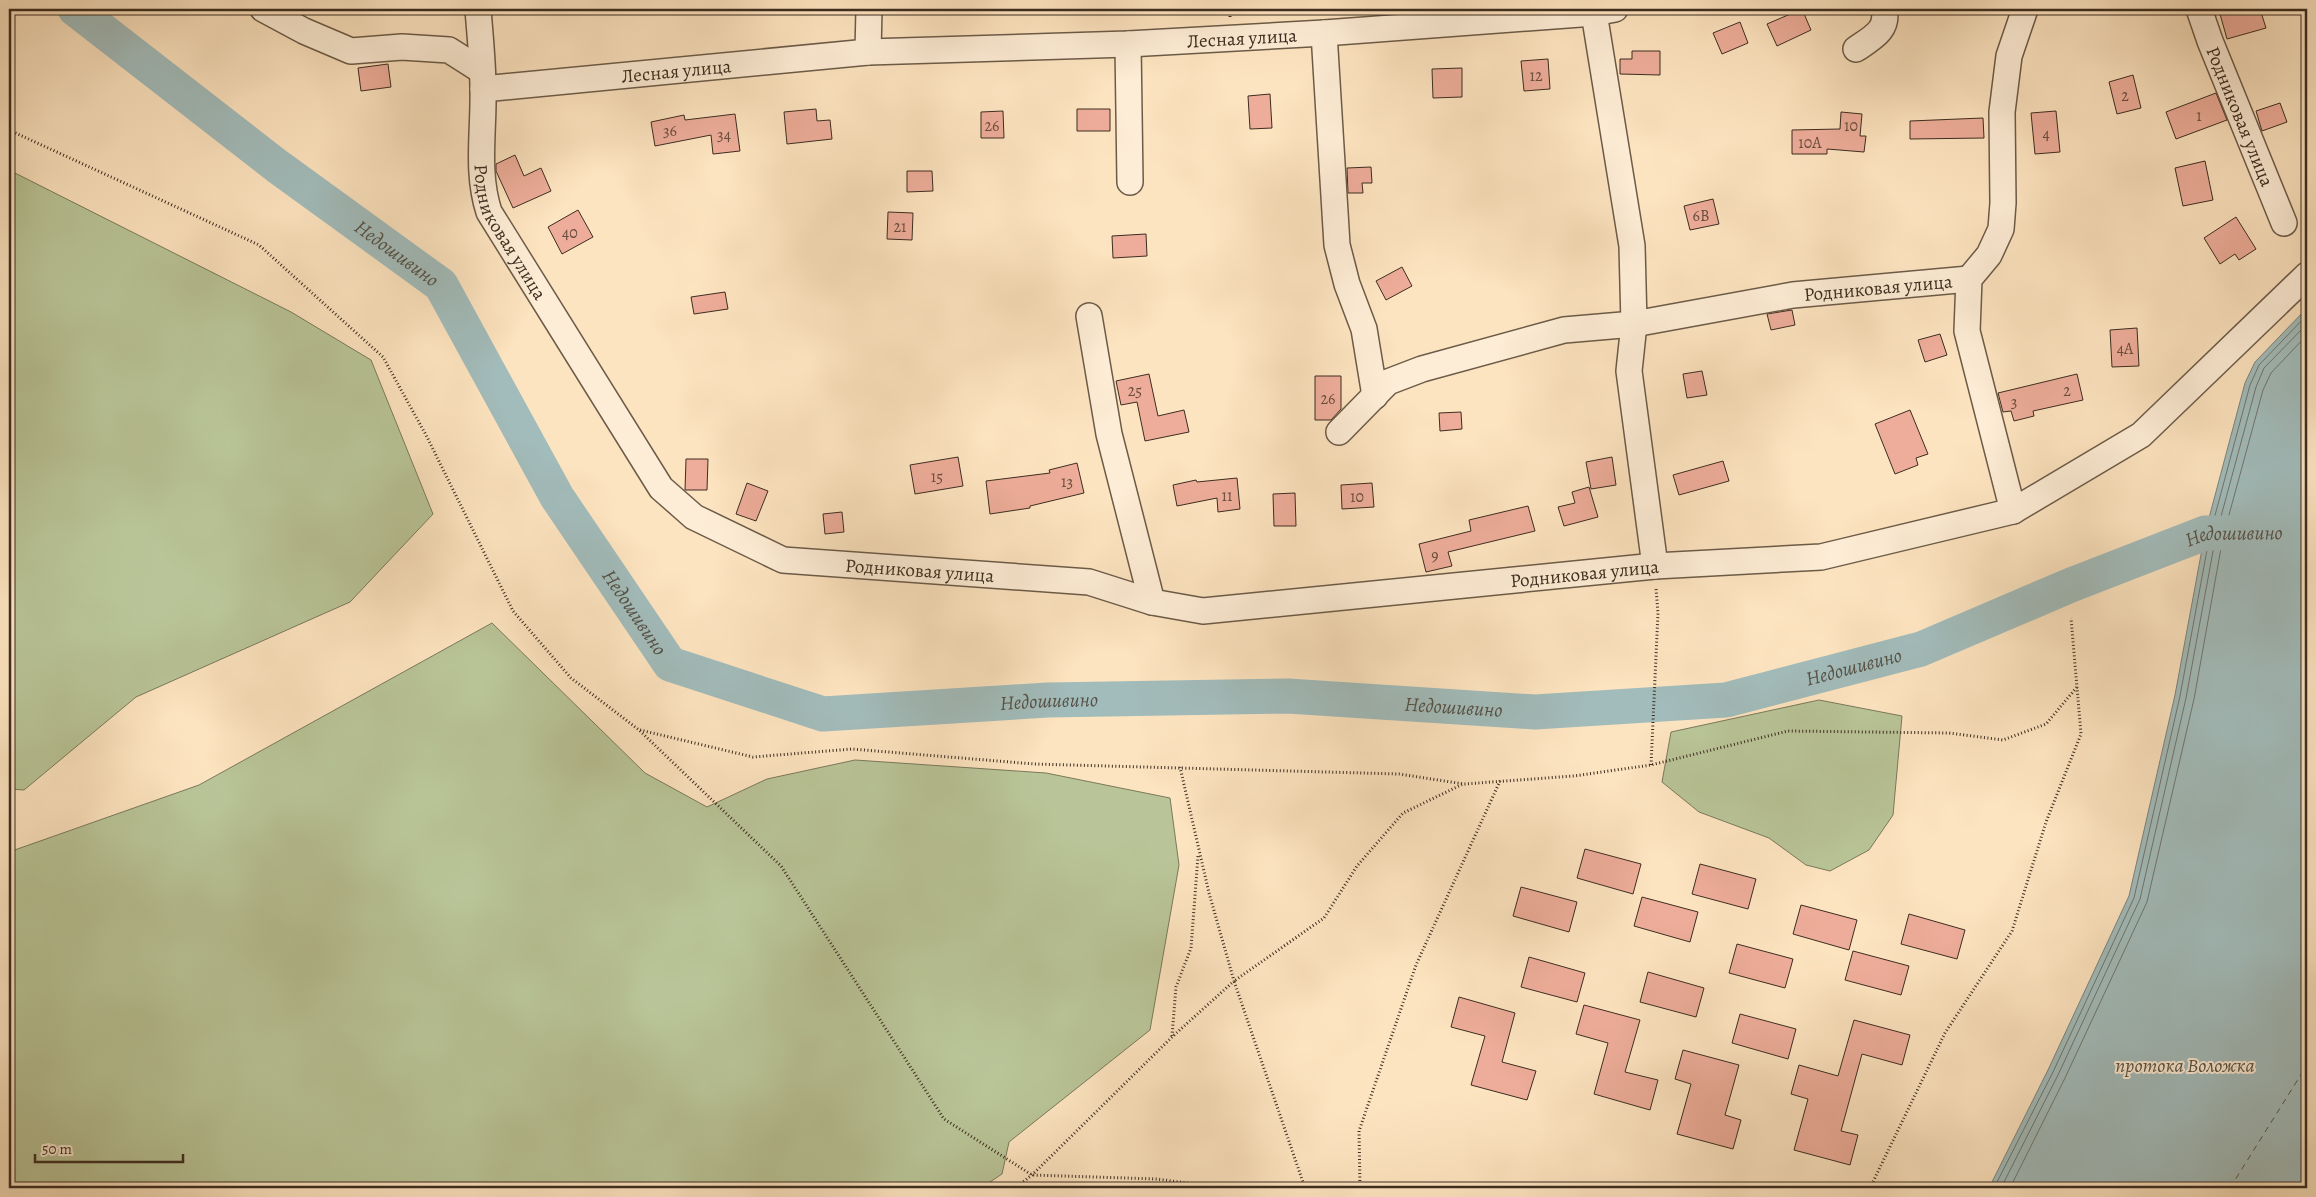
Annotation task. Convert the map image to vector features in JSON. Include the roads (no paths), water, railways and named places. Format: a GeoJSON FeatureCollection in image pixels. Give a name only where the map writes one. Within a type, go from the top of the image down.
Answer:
{"type":"FeatureCollection","features":[{"type":"Feature","properties":{"kind":"street"},"geometry":{"type":"LineString","coordinates":[[263,9],[304,30],[350,50],[402,47],[449,50],[483,80]]}},
{"type":"Feature","properties":{"kind":"street","name":"Родниковая улица"},"geometry":{"type":"LineString","coordinates":[[478,9],[483,80],[481,168],[483,194],[490,212],[661,488],[694,517],[784,560],[1090,582],[1152,602],[1203,611],[1655,566],[1821,557],[2013,511],[2141,435],[2307,275]]}},
{"type":"Feature","properties":{"kind":"street"},"geometry":{"type":"LineString","coordinates":[[868,9],[868,52]]}},
{"type":"Feature","properties":{"kind":"street"},"geometry":{"type":"LineString","coordinates":[[1856,49],[1881,31],[1886,22],[1884,9]]}},
{"type":"Feature","properties":{"kind":"street","name":"Родниковая улица"},"geometry":{"type":"LineString","coordinates":[[2013,511],[1967,331],[1969,279],[1989,256],[2000,229],[2003,203],[2002,112],[2009,56],[2025,9]]}},
{"type":"Feature","properties":{"kind":"street","name":"Родниковая улица"},"geometry":{"type":"LineString","coordinates":[[2199,9],[2210,41],[2284,223]]}},
{"type":"Feature","properties":{"kind":"street"},"geometry":{"type":"LineString","coordinates":[[1604,11],[1632,246],[1634,324],[1629,371],[1655,566]]}},
{"type":"Feature","properties":{"kind":"street","name":"Лесная улица"},"geometry":{"type":"LineString","coordinates":[[483,80],[868,52],[1128,44],[1324,34],[1604,11]]}},
{"type":"Feature","properties":{"kind":"street"},"geometry":{"type":"LineString","coordinates":[[1324,34],[1337,245],[1347,284],[1364,329],[1375,396]]}},
{"type":"Feature","properties":{"kind":"street"},"geometry":{"type":"LineString","coordinates":[[1128,44],[1130,182]]}},
{"type":"Feature","properties":{"kind":"street","name":"Родниковая улица"},"geometry":{"type":"LineString","coordinates":[[1339,432],[1388,382],[1422,369],[1564,330],[1634,324],[1793,295],[1969,279]]}},
{"type":"Feature","properties":{"kind":"street"},"geometry":{"type":"LineString","coordinates":[[1090,316],[1109,434],[1152,602]]}},
{"type":"Feature","properties":{"kind":"water","name":"протока Воложка"},"geometry":{"type":"Polygon","coordinates":[[[2307,308],[2307,1188],[1989,1188],[2048,1070],[2129,896],[2175,695],[2205,533],[2245,383],[2255,362],[2307,308]]]}},
{"type":"Feature","properties":{"kind":"waterway","name":"Недошивино"},"geometry":{"type":"LineString","coordinates":[[75,9],[277,166],[441,285],[557,497],[670,664],[823,714],[1048,700],[1288,696],[1535,712],[1726,700],[1921,649],[2071,585],[2205,533],[2307,532]]}}]}
